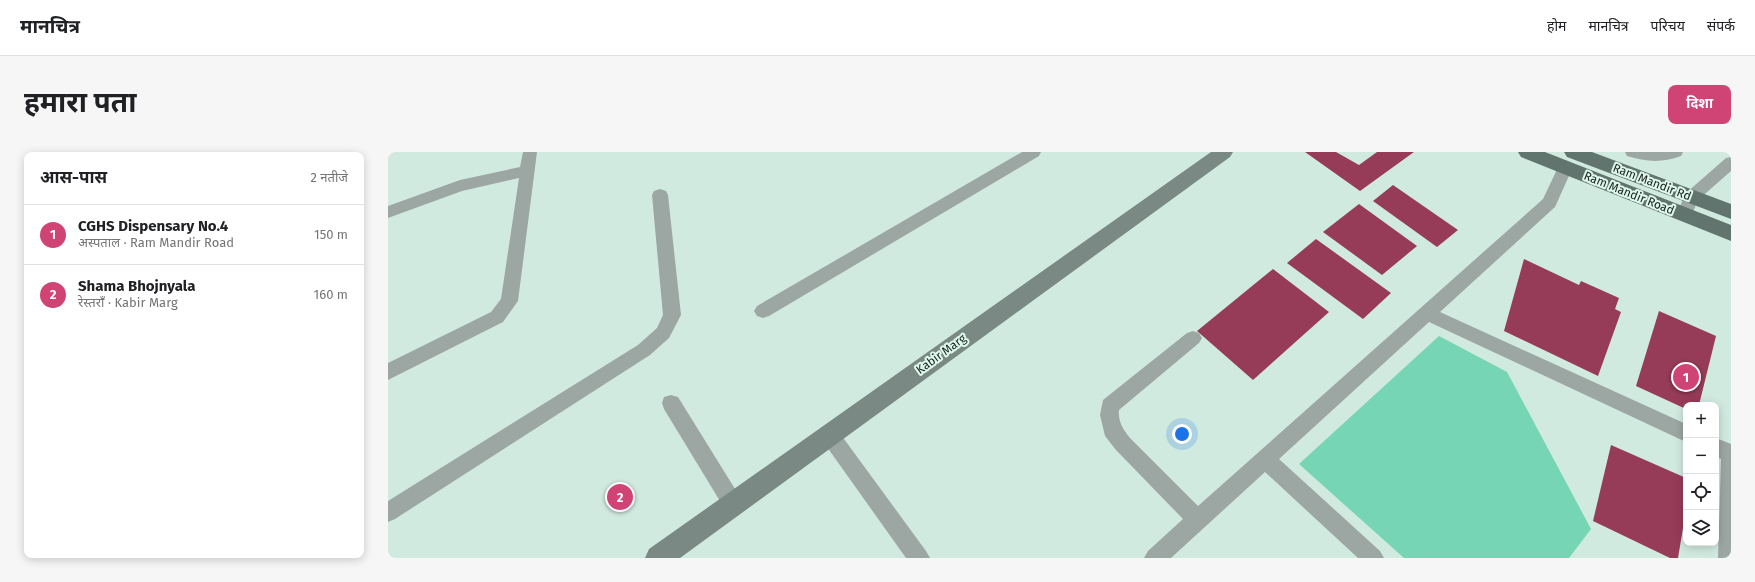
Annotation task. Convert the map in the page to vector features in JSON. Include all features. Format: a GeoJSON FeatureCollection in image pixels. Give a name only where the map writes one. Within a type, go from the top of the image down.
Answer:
{"type":"FeatureCollection","features":[{"type":"Feature","properties":{"kind":"main road","name":"Ram Mandir Road"},"geometry":{"type":"LineString","coordinates":[[1527,152],[1569,159],[1684,215],[1731,233]]}},
{"type":"Feature","properties":{"kind":"main road","name":"Ram Mandir Rd"},"geometry":{"type":"LineString","coordinates":[[1569,159],[1692,197],[1731,212]]}},
{"type":"Feature","properties":{"kind":"street"},"geometry":{"type":"LineString","coordinates":[[388,372],[497,317],[509,301],[530,152]]}},
{"type":"Feature","properties":{"kind":"street"},"geometry":{"type":"LineString","coordinates":[[763,311],[1019,156],[1034,152]]}},
{"type":"Feature","properties":{"kind":"street","name":"Kabir Marg"},"geometry":{"type":"LineString","coordinates":[[669,555],[733,504],[829,434],[1224,152]]}},
{"type":"Feature","properties":{"kind":"street"},"geometry":{"type":"LineString","coordinates":[[1632,152],[1663,157],[1676,152]]}},
{"type":"Feature","properties":{"kind":"street"},"geometry":{"type":"LineString","coordinates":[[1155,558],[1549,203],[1569,159]]}},
{"type":"Feature","properties":{"kind":"street"},"geometry":{"type":"LineString","coordinates":[[1684,215],[1692,197],[1731,162]]}},
{"type":"Feature","properties":{"kind":"street"},"geometry":{"type":"LineString","coordinates":[[388,212],[460,186],[527,171]]}},
{"type":"Feature","properties":{"kind":"street"},"geometry":{"type":"LineString","coordinates":[[388,512],[644,350],[663,333],[672,315],[660,195]]}},
{"type":"Feature","properties":{"kind":"street"},"geometry":{"type":"LineString","coordinates":[[1426,313],[1683,432]]}},
{"type":"Feature","properties":{"kind":"street"},"geometry":{"type":"LineString","coordinates":[[1193,338],[1110,406],[1109,415],[1112,430],[1123,444],[1198,520]]}},
{"type":"Feature","properties":{"kind":"street"},"geometry":{"type":"LineString","coordinates":[[671,403],[733,504]]}},
{"type":"Feature","properties":{"kind":"street"},"geometry":{"type":"LineString","coordinates":[[829,434],[919,558]]}},
{"type":"Feature","properties":{"kind":"street"},"geometry":{"type":"LineString","coordinates":[[1719,448],[1731,454],[1729,558]]}},
{"type":"Feature","properties":{"kind":"street"},"geometry":{"type":"LineString","coordinates":[[1265,459],[1373,558]]}},
{"type":"Feature","properties":{"kind":"green space"},"geometry":{"type":"Polygon","coordinates":[[[1439,336],[1507,372],[1591,529],[1569,558],[1404,558],[1299,464],[1439,336]]]}},
{"type":"Feature","properties":{"kind":"building"},"geometry":{"type":"Polygon","coordinates":[[[1305,152],[1336,152],[1359,165],[1377,152],[1414,152],[1360,191],[1305,152]]]}},
{"type":"Feature","properties":{"kind":"building"},"geometry":{"type":"Polygon","coordinates":[[[1393,185],[1458,230],[1437,247],[1373,201],[1393,185]]]}},
{"type":"Feature","properties":{"kind":"building"},"geometry":{"type":"Polygon","coordinates":[[[1359,204],[1417,246],[1382,275],[1323,232],[1359,204]]]}},
{"type":"Feature","properties":{"kind":"building"},"geometry":{"type":"Polygon","coordinates":[[[1316,239],[1391,293],[1363,319],[1287,263],[1316,239]]]}},
{"type":"Feature","properties":{"kind":"building"},"geometry":{"type":"Polygon","coordinates":[[[1524,259],[1579,285],[1581,281],[1619,298],[1615,309],[1621,312],[1598,376],[1504,331],[1524,259]]]}},
{"type":"Feature","properties":{"kind":"building"},"geometry":{"type":"Polygon","coordinates":[[[1273,269],[1329,312],[1253,380],[1197,331],[1273,269]]]}},
{"type":"Feature","properties":{"kind":"building"},"geometry":{"type":"Polygon","coordinates":[[[1659,311],[1716,336],[1700,402],[1683,402],[1683,408],[1636,386],[1659,311]]]}},
{"type":"Feature","properties":{"kind":"building"},"geometry":{"type":"Polygon","coordinates":[[[1611,445],[1683,477],[1683,528],[1678,558],[1670,558],[1593,521],[1611,445]]]}},
{"type":"Feature","properties":{"kind":"place","name":"CGHS Dispensary No.4"},"geometry":{"type":"Point","coordinates":[1686,377]}},
{"type":"Feature","properties":{"kind":"place","name":"Shama Bhojnyala"},"geometry":{"type":"Point","coordinates":[620,497]}}]}
